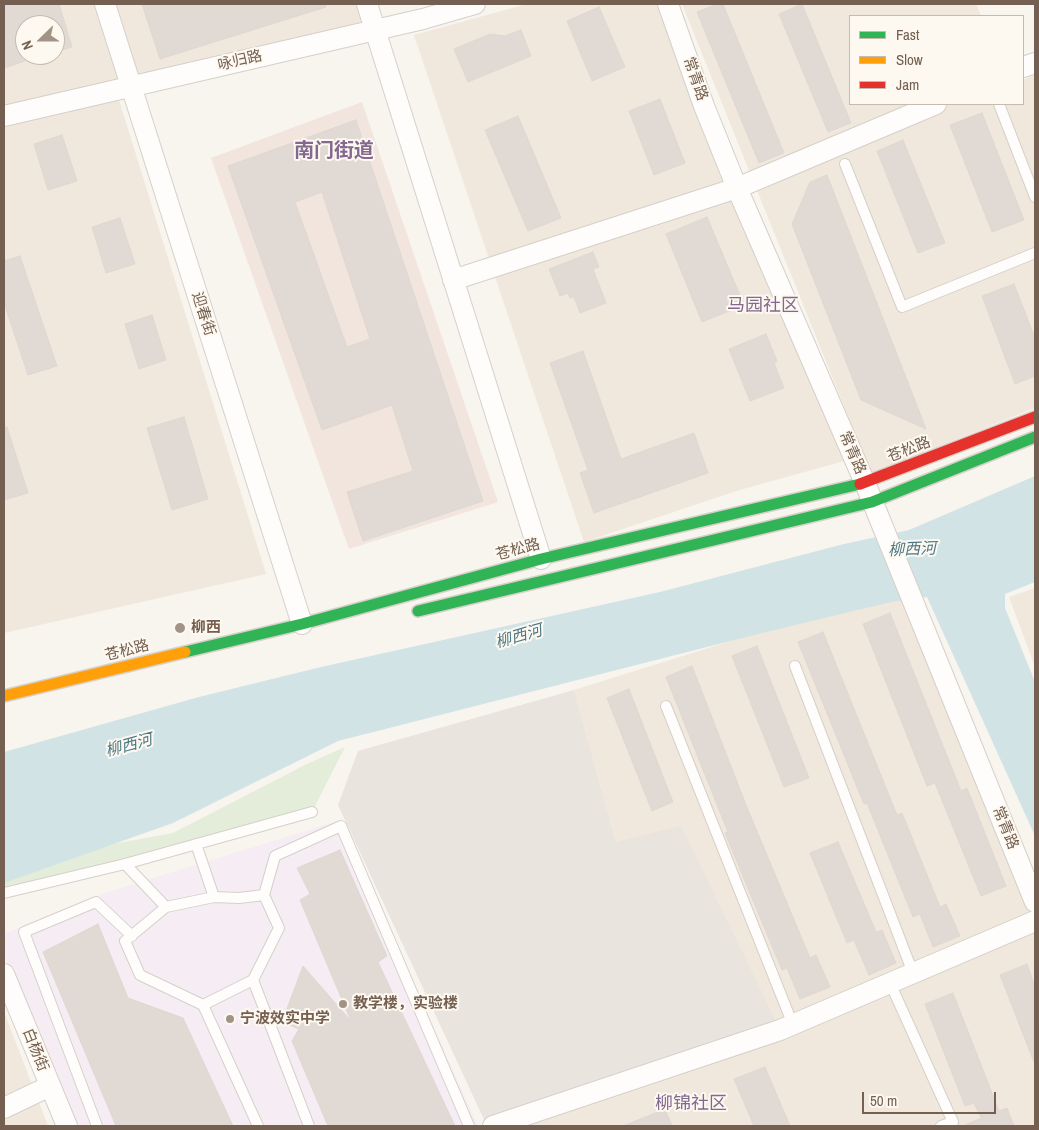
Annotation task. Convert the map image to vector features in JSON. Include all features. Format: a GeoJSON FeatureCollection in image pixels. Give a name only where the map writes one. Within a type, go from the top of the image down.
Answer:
{"type":"FeatureCollection","features":[{"type":"Feature","properties":{"kind":"main road","name":"苍松路"},"geometry":{"type":"LineString","coordinates":[[4,696],[302,624],[541,559],[865,482],[1035,417]]}},
{"type":"Feature","properties":{"kind":"main road"},"geometry":{"type":"LineString","coordinates":[[403,615],[874,506],[1035,437]]}},
{"type":"Feature","properties":{"kind":"street","name":"迎春街"},"geometry":{"type":"LineString","coordinates":[[105,4],[302,624]]}},
{"type":"Feature","properties":{"kind":"street"},"geometry":{"type":"LineString","coordinates":[[367,4],[541,559]]}},
{"type":"Feature","properties":{"kind":"street","name":"咏归路"},"geometry":{"type":"LineString","coordinates":[[4,116],[423,19],[475,4]]}},
{"type":"Feature","properties":{"kind":"street","name":"常青路"},"geometry":{"type":"LineString","coordinates":[[668,4],[704,106],[737,188],[865,482],[1035,902]]}},
{"type":"Feature","properties":{"kind":"street"},"geometry":{"type":"LineString","coordinates":[[453,280],[737,188],[934,105]]}},
{"type":"Feature","properties":{"kind":"street"},"geometry":{"type":"LineString","coordinates":[[493,1126],[793,1025],[1035,921]]}},
{"type":"Feature","properties":{"kind":"street","name":"白杨街"},"geometry":{"type":"LineString","coordinates":[[4,974],[67,1126]]}},
{"type":"Feature","properties":{"kind":"street"},"geometry":{"type":"LineString","coordinates":[[4,1108],[50,1086]]}},
{"type":"Feature","properties":{"kind":"lane"},"geometry":{"type":"LineString","coordinates":[[999,105],[1035,197]]}},
{"type":"Feature","properties":{"kind":"lane"},"geometry":{"type":"LineString","coordinates":[[845,164],[902,307],[1035,253]]}},
{"type":"Feature","properties":{"kind":"lane"},"geometry":{"type":"LineString","coordinates":[[796,666],[913,973]]}},
{"type":"Feature","properties":{"kind":"lane"},"geometry":{"type":"LineString","coordinates":[[666,706],[793,1025]]}},
{"type":"Feature","properties":{"kind":"lane"},"geometry":{"type":"LineString","coordinates":[[4,893],[125,864],[312,812]]}},
{"type":"Feature","properties":{"kind":"lane"},"geometry":{"type":"LineString","coordinates":[[203,1005],[253,980],[279,928],[264,895],[274,856],[341,826],[469,1126]]}},
{"type":"Feature","properties":{"kind":"lane"},"geometry":{"type":"LineString","coordinates":[[196,844],[214,897]]}},
{"type":"Feature","properties":{"kind":"lane"},"geometry":{"type":"LineString","coordinates":[[125,864],[166,906]]}},
{"type":"Feature","properties":{"kind":"lane"},"geometry":{"type":"LineString","coordinates":[[258,1126],[203,1005],[140,975],[125,942],[166,906],[214,897],[240,898],[264,895]]}},
{"type":"Feature","properties":{"kind":"lane"},"geometry":{"type":"LineString","coordinates":[[97,1126],[24,932],[96,902],[132,936]]}},
{"type":"Feature","properties":{"kind":"lane"},"geometry":{"type":"LineString","coordinates":[[253,980],[309,1126]]}},
{"type":"Feature","properties":{"kind":"lane"},"geometry":{"type":"LineString","coordinates":[[890,983],[953,1122],[941,1126]]}},
{"type":"Feature","properties":{"kind":"shaded area"},"geometry":{"type":"Polygon","coordinates":[[[4,4],[102,4],[127,83],[4,108],[4,4]]]}},
{"type":"Feature","properties":{"kind":"shaded area"},"geometry":{"type":"Polygon","coordinates":[[[113,4],[363,4],[368,21],[135,75],[113,4]]]}},
{"type":"Feature","properties":{"kind":"shaded area"},"geometry":{"type":"Polygon","coordinates":[[[527,4],[657,4],[729,192],[844,461],[736,491],[584,542],[414,35],[527,4]]]}},
{"type":"Feature","properties":{"kind":"shaded area"},"geometry":{"type":"Polygon","coordinates":[[[682,4],[976,4],[981,15],[849,15],[849,105],[1024,105],[1024,80],[1035,75],[1035,408],[871,473],[682,4]]]}},
{"type":"Feature","properties":{"kind":"shaded area"},"geometry":{"type":"Polygon","coordinates":[[[119,100],[266,574],[4,633],[4,126],[119,100]]]}},
{"type":"Feature","properties":{"kind":"shaded area"},"geometry":{"type":"Polygon","coordinates":[[[362,102],[498,502],[349,549],[211,158],[362,102]]]}},
{"type":"Feature","properties":{"kind":"shaded area"},"geometry":{"type":"Polygon","coordinates":[[[907,586],[1035,902],[1035,1126],[493,1126],[616,842],[574,690],[907,586]]]}},
{"type":"Feature","properties":{"kind":"shaded area"},"geometry":{"type":"Polygon","coordinates":[[[1035,588],[1035,667],[1009,597],[1035,588]]]}},
{"type":"Feature","properties":{"kind":"shaded area"},"geometry":{"type":"Polygon","coordinates":[[[574,690],[616,842],[681,826],[780,1030],[487,1126],[338,805],[358,751],[574,690]]]}},
{"type":"Feature","properties":{"kind":"shaded area","name":"宁波效实中学"},"geometry":{"type":"Polygon","coordinates":[[[341,820],[478,1126],[74,1126],[4,954],[4,934],[108,892],[341,820]]]}},
{"type":"Feature","properties":{"kind":"shaded area"},"geometry":{"type":"Polygon","coordinates":[[[4,1012],[48,1126],[4,1126],[4,1012]]]}},
{"type":"Feature","properties":{"kind":"green space"},"geometry":{"type":"Polygon","coordinates":[[[345,747],[312,812],[4,893],[4,864],[173,833],[307,764],[345,747]]]}},
{"type":"Feature","properties":{"kind":"water","name":"柳西河"},"geometry":{"type":"Polygon","coordinates":[[[1035,476],[1035,582],[1005,594],[1005,608],[1035,682],[1035,836],[927,597],[891,602],[762,633],[338,741],[173,823],[4,883],[4,752],[199,697],[321,667],[660,592],[844,544],[909,530],[1035,476]]]}},
{"type":"Feature","properties":{"kind":"building"},"geometry":{"type":"Polygon","coordinates":[[[4,4],[59,4],[62,15],[15,15],[15,64],[4,68],[4,4]]]}},
{"type":"Feature","properties":{"kind":"building"},"geometry":{"type":"Polygon","coordinates":[[[142,4],[326,4],[326,7],[160,59],[142,4]]]}},
{"type":"Feature","properties":{"kind":"building"},"geometry":{"type":"Polygon","coordinates":[[[717,4],[723,4],[784,153],[759,163],[697,12],[717,4]]]}},
{"type":"Feature","properties":{"kind":"building"},"geometry":{"type":"Polygon","coordinates":[[[802,4],[851,123],[828,132],[779,14],[802,4]]]}},
{"type":"Feature","properties":{"kind":"building"},"geometry":{"type":"Polygon","coordinates":[[[599,7],[625,67],[592,81],[567,21],[599,7]]]}},
{"type":"Feature","properties":{"kind":"building"},"geometry":{"type":"Polygon","coordinates":[[[65,24],[72,47],[65,49],[65,24]]]}},
{"type":"Feature","properties":{"kind":"building"},"geometry":{"type":"Polygon","coordinates":[[[521,30],[531,56],[468,82],[454,49],[490,34],[505,36],[521,30]]]}},
{"type":"Feature","properties":{"kind":"building"},"geometry":{"type":"Polygon","coordinates":[[[660,99],[685,163],[654,175],[629,111],[660,99]]]}},
{"type":"Feature","properties":{"kind":"building"},"geometry":{"type":"Polygon","coordinates":[[[982,113],[1024,220],[992,232],[950,125],[982,113]]]}},
{"type":"Feature","properties":{"kind":"building"},"geometry":{"type":"Polygon","coordinates":[[[518,116],[561,218],[528,231],[485,130],[518,116]]]}},
{"type":"Feature","properties":{"kind":"building"},"geometry":{"type":"Polygon","coordinates":[[[356,120],[483,501],[363,541],[347,492],[413,471],[392,405],[322,430],[228,166],[356,120]],[[322,192],[295,202],[347,347],[370,339],[322,192]]]}},
{"type":"Feature","properties":{"kind":"building"},"geometry":{"type":"Polygon","coordinates":[[[62,135],[77,181],[48,190],[34,144],[62,135]]]}},
{"type":"Feature","properties":{"kind":"building"},"geometry":{"type":"Polygon","coordinates":[[[903,140],[945,243],[918,253],[877,151],[903,140]]]}},
{"type":"Feature","properties":{"kind":"building"},"geometry":{"type":"Polygon","coordinates":[[[827,175],[926,429],[861,400],[792,224],[810,182],[827,175]]]}},
{"type":"Feature","properties":{"kind":"building"},"geometry":{"type":"Polygon","coordinates":[[[707,217],[744,305],[702,322],[666,234],[707,217]]]}},
{"type":"Feature","properties":{"kind":"building"},"geometry":{"type":"Polygon","coordinates":[[[120,218],[135,264],[106,273],[92,227],[120,218]]]}},
{"type":"Feature","properties":{"kind":"building"},"geometry":{"type":"Polygon","coordinates":[[[593,252],[599,267],[593,269],[606,303],[580,313],[574,297],[570,298],[568,293],[560,296],[549,269],[593,252]]]}},
{"type":"Feature","properties":{"kind":"building"},"geometry":{"type":"Polygon","coordinates":[[[20,256],[57,366],[28,375],[4,303],[4,261],[20,256]]]}},
{"type":"Feature","properties":{"kind":"building"},"geometry":{"type":"Polygon","coordinates":[[[1014,284],[1035,338],[1035,376],[1015,384],[982,296],[1014,284]]]}},
{"type":"Feature","properties":{"kind":"building"},"geometry":{"type":"Polygon","coordinates":[[[152,315],[166,360],[139,369],[125,324],[152,315]]]}},
{"type":"Feature","properties":{"kind":"building"},"geometry":{"type":"Polygon","coordinates":[[[766,334],[777,361],[774,363],[784,388],[750,401],[729,349],[766,334]]]}},
{"type":"Feature","properties":{"kind":"building"},"geometry":{"type":"Polygon","coordinates":[[[583,351],[621,459],[694,433],[708,473],[594,513],[580,473],[588,470],[550,363],[583,351]]]}},
{"type":"Feature","properties":{"kind":"building"},"geometry":{"type":"Polygon","coordinates":[[[184,417],[208,499],[172,510],[147,428],[184,417]]]}},
{"type":"Feature","properties":{"kind":"building"},"geometry":{"type":"Polygon","coordinates":[[[7,427],[28,493],[4,500],[4,428],[7,427]]]}},
{"type":"Feature","properties":{"kind":"building"},"geometry":{"type":"Polygon","coordinates":[[[890,613],[961,791],[967,788],[1006,886],[981,896],[935,783],[927,786],[863,624],[890,613]]]}},
{"type":"Feature","properties":{"kind":"building"},"geometry":{"type":"Polygon","coordinates":[[[823,632],[897,815],[902,813],[940,907],[946,904],[960,936],[933,947],[920,914],[913,917],[867,803],[864,804],[798,642],[823,632]]]}},
{"type":"Feature","properties":{"kind":"building"},"geometry":{"type":"Polygon","coordinates":[[[757,646],[809,778],[784,787],[732,656],[757,646]]]}},
{"type":"Feature","properties":{"kind":"building"},"geometry":{"type":"Polygon","coordinates":[[[692,666],[746,805],[810,958],[816,955],[830,987],[800,999],[787,968],[782,970],[725,833],[728,832],[666,677],[692,666]]]}},
{"type":"Feature","properties":{"kind":"building"},"geometry":{"type":"Polygon","coordinates":[[[629,689],[673,802],[652,811],[607,698],[629,689]]]}},
{"type":"Feature","properties":{"kind":"building"},"geometry":{"type":"Polygon","coordinates":[[[838,842],[876,932],[882,930],[896,963],[869,975],[854,940],[847,943],[810,853],[838,842]]]}},
{"type":"Feature","properties":{"kind":"building","name":"教学楼，实验楼"},"geometry":{"type":"Polygon","coordinates":[[[340,850],[387,956],[378,962],[455,1126],[328,1126],[292,1041],[299,1029],[282,1022],[303,966],[351,1021],[300,900],[310,894],[297,868],[340,850]]]}},
{"type":"Feature","properties":{"kind":"building"},"geometry":{"type":"Polygon","coordinates":[[[98,924],[128,998],[183,1018],[233,1126],[116,1126],[43,952],[98,924]]]}},
{"type":"Feature","properties":{"kind":"building"},"geometry":{"type":"Polygon","coordinates":[[[1027,964],[1035,987],[1034,1062],[1000,975],[1027,964]]]}},
{"type":"Feature","properties":{"kind":"building"},"geometry":{"type":"Polygon","coordinates":[[[953,993],[999,1111],[1007,1108],[1014,1126],[963,1126],[981,1118],[974,1103],[965,1106],[925,1004],[953,993]]]}},
{"type":"Feature","properties":{"kind":"building"},"geometry":{"type":"Polygon","coordinates":[[[765,1067],[790,1126],[754,1126],[734,1079],[765,1067]]]}},
{"type":"Feature","properties":{"kind":"building"},"geometry":{"type":"Polygon","coordinates":[[[665,1109],[672,1126],[623,1126],[665,1109]]]}},
{"type":"Feature","properties":{"kind":"traffic: fast"},"geometry":{"type":"LineString","coordinates":[[418,611],[872,502],[1035,437]]}},
{"type":"Feature","properties":{"kind":"traffic: fast"},"geometry":{"type":"LineString","coordinates":[[185,652],[302,624],[541,559],[860,484]]}},
{"type":"Feature","properties":{"kind":"traffic: slow"},"geometry":{"type":"LineString","coordinates":[[4,696],[185,652]]}},
{"type":"Feature","properties":{"kind":"traffic: jam"},"geometry":{"type":"LineString","coordinates":[[860,484],[1035,417]]}},
{"type":"Feature","properties":{"kind":"place","name":"柳西"},"geometry":{"type":"Point","coordinates":[180,628]}},
{"type":"Feature","properties":{"kind":"place","name":"教学楼，实验楼"},"geometry":{"type":"Point","coordinates":[343,1004]}},
{"type":"Feature","properties":{"kind":"place","name":"宁波效实中学"},"geometry":{"type":"Point","coordinates":[230,1019]}},
{"type":"Feature","properties":{"kind":"district","name":"南门街道"},"geometry":{"type":"Point","coordinates":[334,152]}},
{"type":"Feature","properties":{"kind":"district","name":"马园社区"},"geometry":{"type":"Point","coordinates":[763,306]}},
{"type":"Feature","properties":{"kind":"district","name":"柳锦社区"},"geometry":{"type":"Point","coordinates":[691,1104]}}]}
